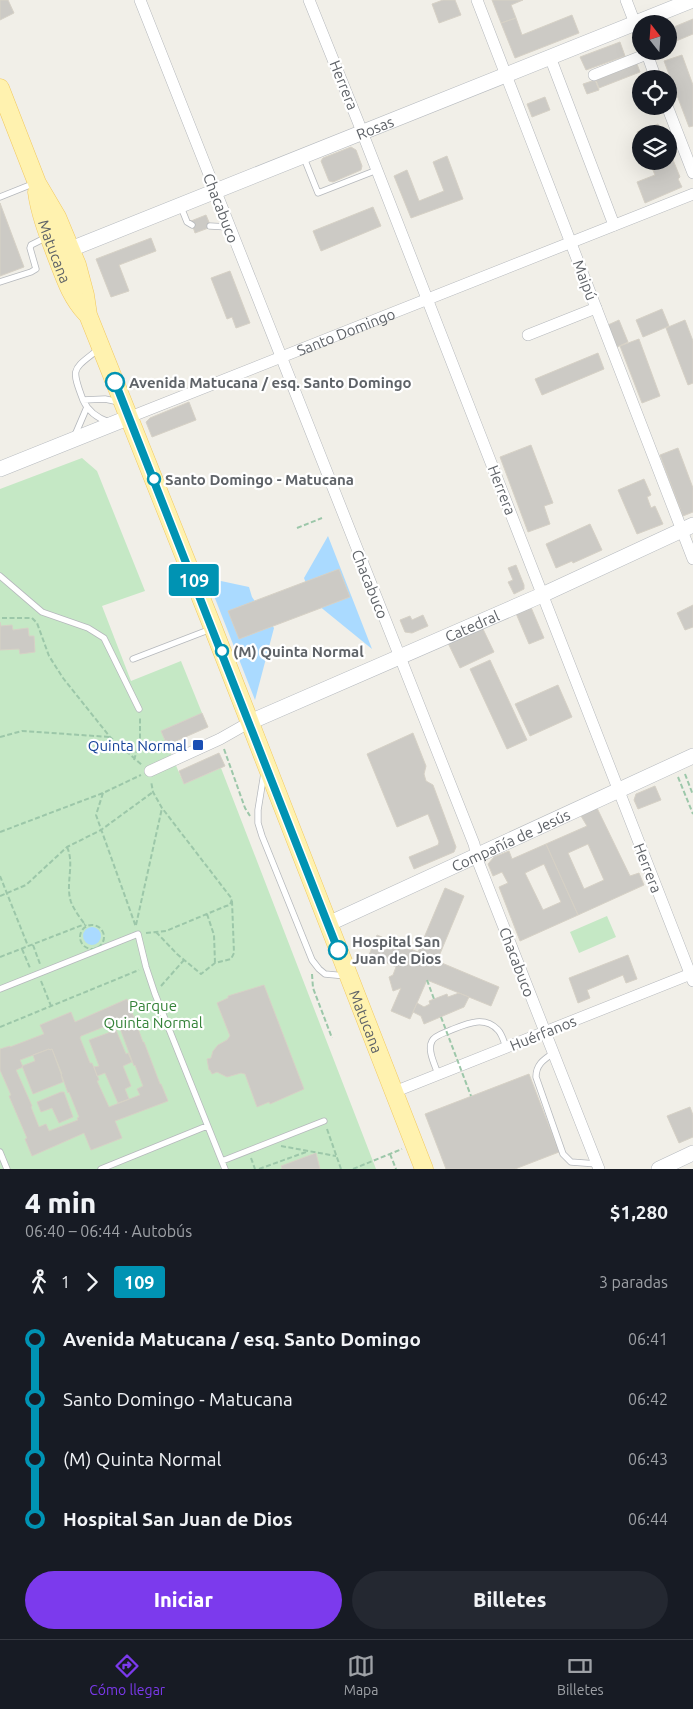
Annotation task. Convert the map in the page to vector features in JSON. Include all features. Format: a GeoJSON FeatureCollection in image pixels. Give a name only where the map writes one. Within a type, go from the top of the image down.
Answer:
{"type":"FeatureCollection","features":[{"type":"Feature","properties":{"kind":"main road","name":"Matucana"},"geometry":{"type":"LineString","coordinates":[[0,88],[37,183],[57,217],[63,252]]}},
{"type":"Feature","properties":{"kind":"main road","name":"Matucana"},"geometry":{"type":"LineString","coordinates":[[37,183],[40,208],[49,236],[63,252],[80,277],[88,315],[101,347],[123,415],[213,628],[424,1169]]}},
{"type":"Feature","properties":{"kind":"street","name":"Chacabuco"},"geometry":{"type":"LineString","coordinates":[[140,0],[228,227],[474,844],[478,864],[598,1166]]}},
{"type":"Feature","properties":{"kind":"street","name":"Herrera"},"geometry":{"type":"LineString","coordinates":[[309,0],[692,976]]}},
{"type":"Feature","properties":{"kind":"street","name":"Maipú"},"geometry":{"type":"LineString","coordinates":[[476,0],[596,308],[687,528],[693,559]]}},
{"type":"Feature","properties":{"kind":"street"},"geometry":{"type":"LineString","coordinates":[[626,0],[632,15]]}},
{"type":"Feature","properties":{"kind":"street","name":"Rosas"},"geometry":{"type":"LineString","coordinates":[[655,15],[693,0]]}},
{"type":"Feature","properties":{"kind":"street","name":"Rosas"},"geometry":{"type":"LineString","coordinates":[[63,252],[632,24]]}},
{"type":"Feature","properties":{"kind":"street"},"geometry":{"type":"LineString","coordinates":[[550,57],[614,225]]}},
{"type":"Feature","properties":{"kind":"street"},"geometry":{"type":"LineString","coordinates":[[594,75],[632,59]]}},
{"type":"Feature","properties":{"kind":"street"},"geometry":{"type":"LineString","coordinates":[[670,115],[693,173]]}},
{"type":"Feature","properties":{"kind":"street","name":"Santo Domingo"},"geometry":{"type":"LineString","coordinates":[[0,469],[72,441],[123,415],[280,358],[693,194]]}},
{"type":"Feature","properties":{"kind":"street"},"geometry":{"type":"LineString","coordinates":[[528,335],[596,308]]}},
{"type":"Feature","properties":{"kind":"street","name":"Catedral"},"geometry":{"type":"LineString","coordinates":[[250,722],[542,595],[687,528]]}},
{"type":"Feature","properties":{"kind":"street"},"geometry":{"type":"LineString","coordinates":[[150,771],[220,739],[250,722]]}},
{"type":"Feature","properties":{"kind":"street","name":"Compañía de Jesús"},"geometry":{"type":"LineString","coordinates":[[328,924],[682,761]]}},
{"type":"Feature","properties":{"kind":"street","name":"Huérfanos"},"geometry":{"type":"LineString","coordinates":[[394,1092],[544,1032],[692,976]]}},
{"type":"Feature","properties":{"kind":"street"},"geometry":{"type":"LineString","coordinates":[[659,1169],[693,1153]]}},
{"type":"Feature","properties":{"kind":"lane"},"geometry":{"type":"LineString","coordinates":[[303,156],[318,192],[377,170]]}},
{"type":"Feature","properties":{"kind":"lane"},"geometry":{"type":"LineString","coordinates":[[0,197],[37,183]]}},
{"type":"Feature","properties":{"kind":"lane"},"geometry":{"type":"LineString","coordinates":[[180,205],[187,222],[192,225]]}},
{"type":"Feature","properties":{"kind":"lane"},"geometry":{"type":"LineString","coordinates":[[210,226],[228,227]]}},
{"type":"Feature","properties":{"kind":"lane"},"geometry":{"type":"LineString","coordinates":[[0,282],[36,269],[30,248],[31,245],[49,236]]}},
{"type":"Feature","properties":{"kind":"lane"},"geometry":{"type":"LineString","coordinates":[[101,347],[78,366],[74,372],[83,400],[86,407],[99,417],[123,415]]}},
{"type":"Feature","properties":{"kind":"lane"},"geometry":{"type":"LineString","coordinates":[[83,400],[104,399],[123,415]]}},
{"type":"Feature","properties":{"kind":"lane"},"geometry":{"type":"LineString","coordinates":[[72,441],[86,407]]}},
{"type":"Feature","properties":{"kind":"lane"},"geometry":{"type":"LineString","coordinates":[[0,576],[42,612],[88,628],[104,638],[139,709]]}},
{"type":"Feature","properties":{"kind":"lane"},"geometry":{"type":"LineString","coordinates":[[133,658],[213,628]]}},
{"type":"Feature","properties":{"kind":"lane"},"geometry":{"type":"LineString","coordinates":[[266,764],[258,810],[259,829],[312,960],[325,974],[348,976]]}},
{"type":"Feature","properties":{"kind":"lane"},"geometry":{"type":"LineString","coordinates":[[0,990],[138,934],[155,994],[225,1169]]}},
{"type":"Feature","properties":{"kind":"lane"},"geometry":{"type":"LineString","coordinates":[[438,1074],[430,1050],[431,1042],[435,1037],[474,1022],[482,1022],[490,1024],[498,1030],[506,1047]]}},
{"type":"Feature","properties":{"kind":"lane"},"geometry":{"type":"LineString","coordinates":[[552,1054],[539,1064],[536,1070],[536,1077],[564,1154],[571,1162],[598,1166]]}},
{"type":"Feature","properties":{"kind":"lane"},"geometry":{"type":"LineString","coordinates":[[222,1160],[324,1121]]}},
{"type":"Feature","properties":{"kind":"lane"},"geometry":{"type":"LineString","coordinates":[[101,1169],[207,1126]]}},
{"type":"Feature","properties":{"kind":"lane"},"geometry":{"type":"LineString","coordinates":[[0,1152],[7,1169]]}},
{"type":"Feature","properties":{"kind":"path"},"geometry":{"type":"LineString","coordinates":[[297,528],[322,518]]}},
{"type":"Feature","properties":{"kind":"path"},"geometry":{"type":"LineString","coordinates":[[0,737],[22,731],[110,737],[63,678],[49,656],[37,623],[32,618],[2,618]]}},
{"type":"Feature","properties":{"kind":"path"},"geometry":{"type":"LineString","coordinates":[[134,760],[140,741],[139,709]]}},
{"type":"Feature","properties":{"kind":"path"},"geometry":{"type":"LineString","coordinates":[[220,739],[245,808],[259,829]]}},
{"type":"Feature","properties":{"kind":"path"},"geometry":{"type":"LineString","coordinates":[[682,761],[693,795]]}},
{"type":"Feature","properties":{"kind":"path"},"geometry":{"type":"LineString","coordinates":[[682,761],[693,814]]}},
{"type":"Feature","properties":{"kind":"path"},"geometry":{"type":"LineString","coordinates":[[0,832],[103,793],[150,771]]}},
{"type":"Feature","properties":{"kind":"path"},"geometry":{"type":"LineString","coordinates":[[0,896],[26,885],[67,847],[101,830],[153,792]]}},
{"type":"Feature","properties":{"kind":"path"},"geometry":{"type":"LineString","coordinates":[[103,793],[96,815],[138,934],[166,930],[226,906],[232,901]]}},
{"type":"Feature","properties":{"kind":"path"},"geometry":{"type":"LineString","coordinates":[[136,927],[162,808],[232,899],[234,953],[231,959],[215,963],[201,974],[156,932]]}},
{"type":"Feature","properties":{"kind":"path"},"geometry":{"type":"LineString","coordinates":[[67,847],[72,856],[69,872],[71,902],[85,925]]}},
{"type":"Feature","properties":{"kind":"path"},"geometry":{"type":"LineString","coordinates":[[0,876],[28,947]]}},
{"type":"Feature","properties":{"kind":"path"},"geometry":{"type":"LineString","coordinates":[[207,914],[214,935],[215,963]]}},
{"type":"Feature","properties":{"kind":"path"},"geometry":{"type":"LineString","coordinates":[[0,957],[85,925],[94,925],[101,929],[104,936],[98,946],[88,948],[82,943],[81,932],[85,925]]}},
{"type":"Feature","properties":{"kind":"path"},"geometry":{"type":"LineString","coordinates":[[33,945],[38,974]]}},
{"type":"Feature","properties":{"kind":"path"},"geometry":{"type":"LineString","coordinates":[[22,949],[38,974],[51,1006]]}},
{"type":"Feature","properties":{"kind":"path"},"geometry":{"type":"LineString","coordinates":[[155,994],[184,960]]}},
{"type":"Feature","properties":{"kind":"path"},"geometry":{"type":"LineString","coordinates":[[312,960],[313,988],[332,1038]]}},
{"type":"Feature","properties":{"kind":"path"},"geometry":{"type":"LineString","coordinates":[[0,1027],[146,967]]}},
{"type":"Feature","properties":{"kind":"path"},"geometry":{"type":"LineString","coordinates":[[427,980],[434,1000]]}},
{"type":"Feature","properties":{"kind":"path"},"geometry":{"type":"LineString","coordinates":[[441,1017],[471,1096]]}},
{"type":"Feature","properties":{"kind":"path"},"geometry":{"type":"LineString","coordinates":[[324,1121],[341,1169]]}},
{"type":"Feature","properties":{"kind":"path"},"geometry":{"type":"LineString","coordinates":[[264,1144],[336,1156]]}},
{"type":"Feature","properties":{"kind":"path"},"geometry":{"type":"LineString","coordinates":[[353,1169],[408,1147]]}},
{"type":"Feature","properties":{"kind":"path"},"geometry":{"type":"LineString","coordinates":[[249,1151],[255,1169]]}},
{"type":"Feature","properties":{"kind":"path"},"geometry":{"type":"LineString","coordinates":[[259,1169],[308,1151]]}},
{"type":"Feature","properties":{"kind":"path"},"geometry":{"type":"LineString","coordinates":[[390,1154],[396,1169]]}},
{"type":"Feature","properties":{"kind":"green space","name":"Parque Quinta Normal"},"geometry":{"type":"Polygon","coordinates":[[[82,458],[97,471],[145,591],[102,606],[131,681],[181,661],[202,713],[161,731],[184,784],[221,768],[376,1169],[0,1169],[0,489],[82,458]]]}},
{"type":"Feature","properties":{"kind":"green space"},"geometry":{"type":"Polygon","coordinates":[[[607,916],[616,937],[579,953],[570,932],[607,916]]]}},
{"type":"Feature","properties":{"kind":"water"},"geometry":{"type":"Polygon","coordinates":[[[328,536],[372,649],[313,601],[304,578],[328,536]]]}},
{"type":"Feature","properties":{"kind":"water"},"geometry":{"type":"Polygon","coordinates":[[[207,578],[249,587],[252,597],[274,628],[255,700],[207,578]]]}},
{"type":"Feature","properties":{"kind":"water"},"geometry":{"type":"Polygon","coordinates":[[[92,927],[98,930],[101,936],[98,942],[92,945],[86,942],[83,936],[86,930],[92,927]]]}},
{"type":"Feature","properties":{"kind":"building"},"geometry":{"type":"Polygon","coordinates":[[[0,0],[8,0],[14,13],[0,20],[0,0]]]}},
{"type":"Feature","properties":{"kind":"building"},"geometry":{"type":"Polygon","coordinates":[[[443,0],[455,0],[461,15],[439,23],[432,4],[443,0]]]}},
{"type":"Feature","properties":{"kind":"building"},"geometry":{"type":"Polygon","coordinates":[[[492,0],[523,0],[511,5],[516,18],[501,23],[492,0]]]}},
{"type":"Feature","properties":{"kind":"building"},"geometry":{"type":"Polygon","coordinates":[[[572,15],[579,33],[515,58],[501,23],[516,18],[522,35],[572,15]]]}},
{"type":"Feature","properties":{"kind":"building"},"geometry":{"type":"Polygon","coordinates":[[[693,19],[693,34],[678,40],[678,25],[693,19]]]}},
{"type":"Feature","properties":{"kind":"building"},"geometry":{"type":"Polygon","coordinates":[[[620,42],[625,56],[586,70],[580,57],[620,42]]]}},
{"type":"Feature","properties":{"kind":"building"},"geometry":{"type":"Polygon","coordinates":[[[682,55],[693,85],[693,126],[689,127],[677,95],[677,70],[667,70],[664,61],[678,60],[678,56],[682,55]]]}},
{"type":"Feature","properties":{"kind":"building"},"geometry":{"type":"Polygon","coordinates":[[[637,64],[639,70],[632,70],[632,75],[599,88],[596,80],[637,64]]]}},
{"type":"Feature","properties":{"kind":"building"},"geometry":{"type":"Polygon","coordinates":[[[595,80],[599,90],[587,94],[583,84],[595,80]]]}},
{"type":"Feature","properties":{"kind":"building"},"geometry":{"type":"Polygon","coordinates":[[[545,97],[550,110],[532,117],[527,104],[545,97]]]}},
{"type":"Feature","properties":{"kind":"building"},"geometry":{"type":"Polygon","coordinates":[[[351,147],[356,150],[362,166],[361,170],[333,182],[329,181],[321,161],[323,158],[351,147]]]}},
{"type":"Feature","properties":{"kind":"building"},"geometry":{"type":"Polygon","coordinates":[[[447,156],[463,199],[411,218],[394,176],[407,170],[419,201],[444,191],[433,162],[447,156]]]}},
{"type":"Feature","properties":{"kind":"building"},"geometry":{"type":"Polygon","coordinates":[[[653,170],[677,170],[680,177],[678,179],[682,187],[645,203],[637,182],[655,175],[653,170]]]}},
{"type":"Feature","properties":{"kind":"building"},"geometry":{"type":"Polygon","coordinates":[[[0,203],[24,267],[0,276],[0,203]]]}},
{"type":"Feature","properties":{"kind":"building"},"geometry":{"type":"Polygon","coordinates":[[[373,207],[381,226],[321,251],[313,231],[373,207]]]}},
{"type":"Feature","properties":{"kind":"building"},"geometry":{"type":"Polygon","coordinates":[[[206,215],[211,227],[195,233],[191,221],[206,215]]]}},
{"type":"Feature","properties":{"kind":"building"},"geometry":{"type":"Polygon","coordinates":[[[151,238],[156,251],[119,265],[129,291],[111,297],[96,259],[151,238]]]}},
{"type":"Feature","properties":{"kind":"building"},"geometry":{"type":"Polygon","coordinates":[[[230,271],[250,323],[236,328],[232,317],[227,319],[211,278],[230,271]]]}},
{"type":"Feature","properties":{"kind":"building"},"geometry":{"type":"Polygon","coordinates":[[[662,309],[669,326],[643,337],[636,320],[662,309]]]}},
{"type":"Feature","properties":{"kind":"building"},"geometry":{"type":"Polygon","coordinates":[[[619,320],[628,342],[617,347],[608,325],[619,320]]]}},
{"type":"Feature","properties":{"kind":"building"},"geometry":{"type":"Polygon","coordinates":[[[685,320],[693,341],[693,383],[688,385],[666,328],[685,320]]]}},
{"type":"Feature","properties":{"kind":"building"},"geometry":{"type":"Polygon","coordinates":[[[639,339],[660,396],[642,403],[620,346],[639,339]]]}},
{"type":"Feature","properties":{"kind":"building"},"geometry":{"type":"Polygon","coordinates":[[[598,353],[604,369],[542,395],[535,379],[598,353]]]}},
{"type":"Feature","properties":{"kind":"building"},"geometry":{"type":"Polygon","coordinates":[[[189,402],[196,420],[152,437],[146,422],[150,418],[189,402]]]}},
{"type":"Feature","properties":{"kind":"building"},"geometry":{"type":"Polygon","coordinates":[[[531,445],[553,503],[544,506],[550,524],[528,532],[500,457],[531,445]]]}},
{"type":"Feature","properties":{"kind":"building"},"geometry":{"type":"Polygon","coordinates":[[[678,448],[693,488],[693,512],[683,516],[660,455],[678,448]]]}},
{"type":"Feature","properties":{"kind":"building"},"geometry":{"type":"Polygon","coordinates":[[[644,479],[651,495],[647,497],[651,508],[655,506],[663,524],[637,534],[618,490],[644,479]]]}},
{"type":"Feature","properties":{"kind":"building"},"geometry":{"type":"Polygon","coordinates":[[[590,524],[602,550],[573,563],[572,561],[556,568],[546,544],[590,524]]]}},
{"type":"Feature","properties":{"kind":"building"},"geometry":{"type":"Polygon","coordinates":[[[516,565],[524,589],[514,594],[508,582],[513,580],[508,568],[516,565]]]}},
{"type":"Feature","properties":{"kind":"building"},"geometry":{"type":"Polygon","coordinates":[[[339,569],[350,597],[239,639],[228,611],[339,569]]]}},
{"type":"Feature","properties":{"kind":"building"},"geometry":{"type":"Polygon","coordinates":[[[530,605],[544,638],[529,644],[515,611],[530,605]]]}},
{"type":"Feature","properties":{"kind":"building"},"geometry":{"type":"Polygon","coordinates":[[[693,605],[693,627],[685,630],[677,613],[693,605]]]}},
{"type":"Feature","properties":{"kind":"building"},"geometry":{"type":"Polygon","coordinates":[[[423,615],[428,626],[412,633],[405,632],[400,620],[410,616],[412,620],[423,615]]]}},
{"type":"Feature","properties":{"kind":"building"},"geometry":{"type":"Polygon","coordinates":[[[0,622],[1,626],[12,625],[13,630],[28,628],[29,636],[34,636],[35,652],[20,654],[19,649],[0,650],[0,622]]]}},
{"type":"Feature","properties":{"kind":"building"},"geometry":{"type":"Polygon","coordinates":[[[482,627],[494,652],[460,668],[448,643],[482,627]]]}},
{"type":"Feature","properties":{"kind":"building"},"geometry":{"type":"Polygon","coordinates":[[[490,660],[527,740],[507,749],[470,669],[490,660]]]}},
{"type":"Feature","properties":{"kind":"building"},"geometry":{"type":"Polygon","coordinates":[[[558,685],[572,717],[530,736],[515,704],[558,685]]]}},
{"type":"Feature","properties":{"kind":"building"},"geometry":{"type":"Polygon","coordinates":[[[202,713],[208,727],[167,745],[161,731],[202,713]]]}},
{"type":"Feature","properties":{"kind":"building"},"geometry":{"type":"Polygon","coordinates":[[[413,733],[426,766],[424,774],[426,781],[433,785],[456,847],[454,852],[414,869],[409,857],[438,845],[439,842],[428,814],[397,827],[367,754],[413,733]]]}},
{"type":"Feature","properties":{"kind":"building"},"geometry":{"type":"Polygon","coordinates":[[[219,753],[225,766],[184,784],[179,771],[219,753]]]}},
{"type":"Feature","properties":{"kind":"building"},"geometry":{"type":"Polygon","coordinates":[[[655,786],[661,800],[638,809],[634,800],[636,794],[655,786]]]}},
{"type":"Feature","properties":{"kind":"building"},"geometry":{"type":"Polygon","coordinates":[[[597,808],[630,876],[639,873],[644,885],[578,915],[546,844],[587,826],[581,816],[597,808]],[[588,844],[568,853],[584,889],[604,880],[588,844]]]}},
{"type":"Feature","properties":{"kind":"building"},"geometry":{"type":"Polygon","coordinates":[[[546,844],[578,915],[520,941],[499,887],[508,883],[502,872],[493,876],[488,864],[494,857],[509,851],[512,859],[546,844]],[[544,864],[525,873],[543,910],[561,902],[544,864]]]}},
{"type":"Feature","properties":{"kind":"building"},"geometry":{"type":"Polygon","coordinates":[[[445,888],[464,896],[437,961],[499,987],[491,1006],[427,980],[410,1019],[391,1011],[401,988],[393,991],[389,977],[393,975],[396,967],[369,955],[377,935],[418,952],[445,888]]]}},
{"type":"Feature","properties":{"kind":"building"},"geometry":{"type":"Polygon","coordinates":[[[628,955],[637,979],[626,983],[623,975],[587,990],[590,998],[578,1003],[569,978],[628,955]]]}},
{"type":"Feature","properties":{"kind":"building"},"geometry":{"type":"Polygon","coordinates":[[[264,985],[304,1089],[270,1104],[269,1102],[257,1107],[245,1074],[241,1073],[227,1077],[217,1072],[212,1074],[209,1070],[207,1059],[211,1058],[213,1051],[218,1045],[230,1036],[217,1003],[228,998],[228,996],[264,985]]]}},
{"type":"Feature","properties":{"kind":"building"},"geometry":{"type":"Polygon","coordinates":[[[459,993],[469,997],[464,1007],[424,1024],[421,1016],[413,1012],[417,1003],[424,1007],[430,1004],[429,1001],[447,994],[448,997],[459,993]]]}},
{"type":"Feature","properties":{"kind":"building"},"geometry":{"type":"Polygon","coordinates":[[[127,999],[168,1101],[115,1121],[122,1138],[91,1150],[84,1133],[32,1156],[25,1139],[27,1138],[9,1096],[11,1095],[0,1070],[0,1049],[44,1034],[40,1025],[71,1012],[75,1022],[127,999]],[[116,1022],[80,1038],[109,1107],[140,1095],[137,1089],[143,1086],[116,1022]],[[52,1049],[20,1060],[23,1067],[16,1070],[39,1127],[46,1124],[49,1131],[78,1120],[77,1118],[79,1117],[52,1049]]]}},
{"type":"Feature","properties":{"kind":"building"},"geometry":{"type":"Polygon","coordinates":[[[116,1030],[126,1054],[128,1053],[132,1062],[123,1066],[131,1086],[125,1089],[129,1099],[118,1103],[105,1073],[97,1076],[94,1067],[99,1066],[89,1040],[116,1030]]]}},
{"type":"Feature","properties":{"kind":"building"},"geometry":{"type":"Polygon","coordinates":[[[52,1049],[62,1074],[63,1082],[33,1094],[22,1066],[35,1061],[33,1055],[52,1049]]]}},
{"type":"Feature","properties":{"kind":"building"},"geometry":{"type":"Polygon","coordinates":[[[529,1074],[559,1152],[515,1169],[446,1169],[425,1114],[529,1074]]]}},
{"type":"Feature","properties":{"kind":"building"},"geometry":{"type":"Polygon","coordinates":[[[64,1092],[73,1117],[59,1123],[52,1108],[41,1112],[37,1102],[64,1092]]]}},
{"type":"Feature","properties":{"kind":"building"},"geometry":{"type":"Polygon","coordinates":[[[690,1107],[693,1115],[693,1137],[679,1143],[667,1116],[690,1107]]]}},
{"type":"Feature","properties":{"kind":"building"},"geometry":{"type":"Polygon","coordinates":[[[316,1153],[320,1169],[282,1169],[281,1166],[316,1153]]]}},
{"type":"Feature","properties":{"kind":"bus line","name":"109"},"geometry":{"type":"LineString","coordinates":[[115,382],[338,950]]}},
{"type":"Feature","properties":{"kind":"place","name":"Avenida Matucana / esq. Santo Domingo"},"geometry":{"type":"Point","coordinates":[115,382]}},
{"type":"Feature","properties":{"kind":"place","name":"Santo Domingo - Matucana"},"geometry":{"type":"Point","coordinates":[154,479]}},
{"type":"Feature","properties":{"kind":"place","name":"(M) Quinta Normal"},"geometry":{"type":"Point","coordinates":[222,651]}},
{"type":"Feature","properties":{"kind":"place","name":"Quinta Normal"},"geometry":{"type":"Point","coordinates":[198,745]}},
{"type":"Feature","properties":{"kind":"place","name":"Hospital San Juan de Dios"},"geometry":{"type":"Point","coordinates":[338,950]}}]}
